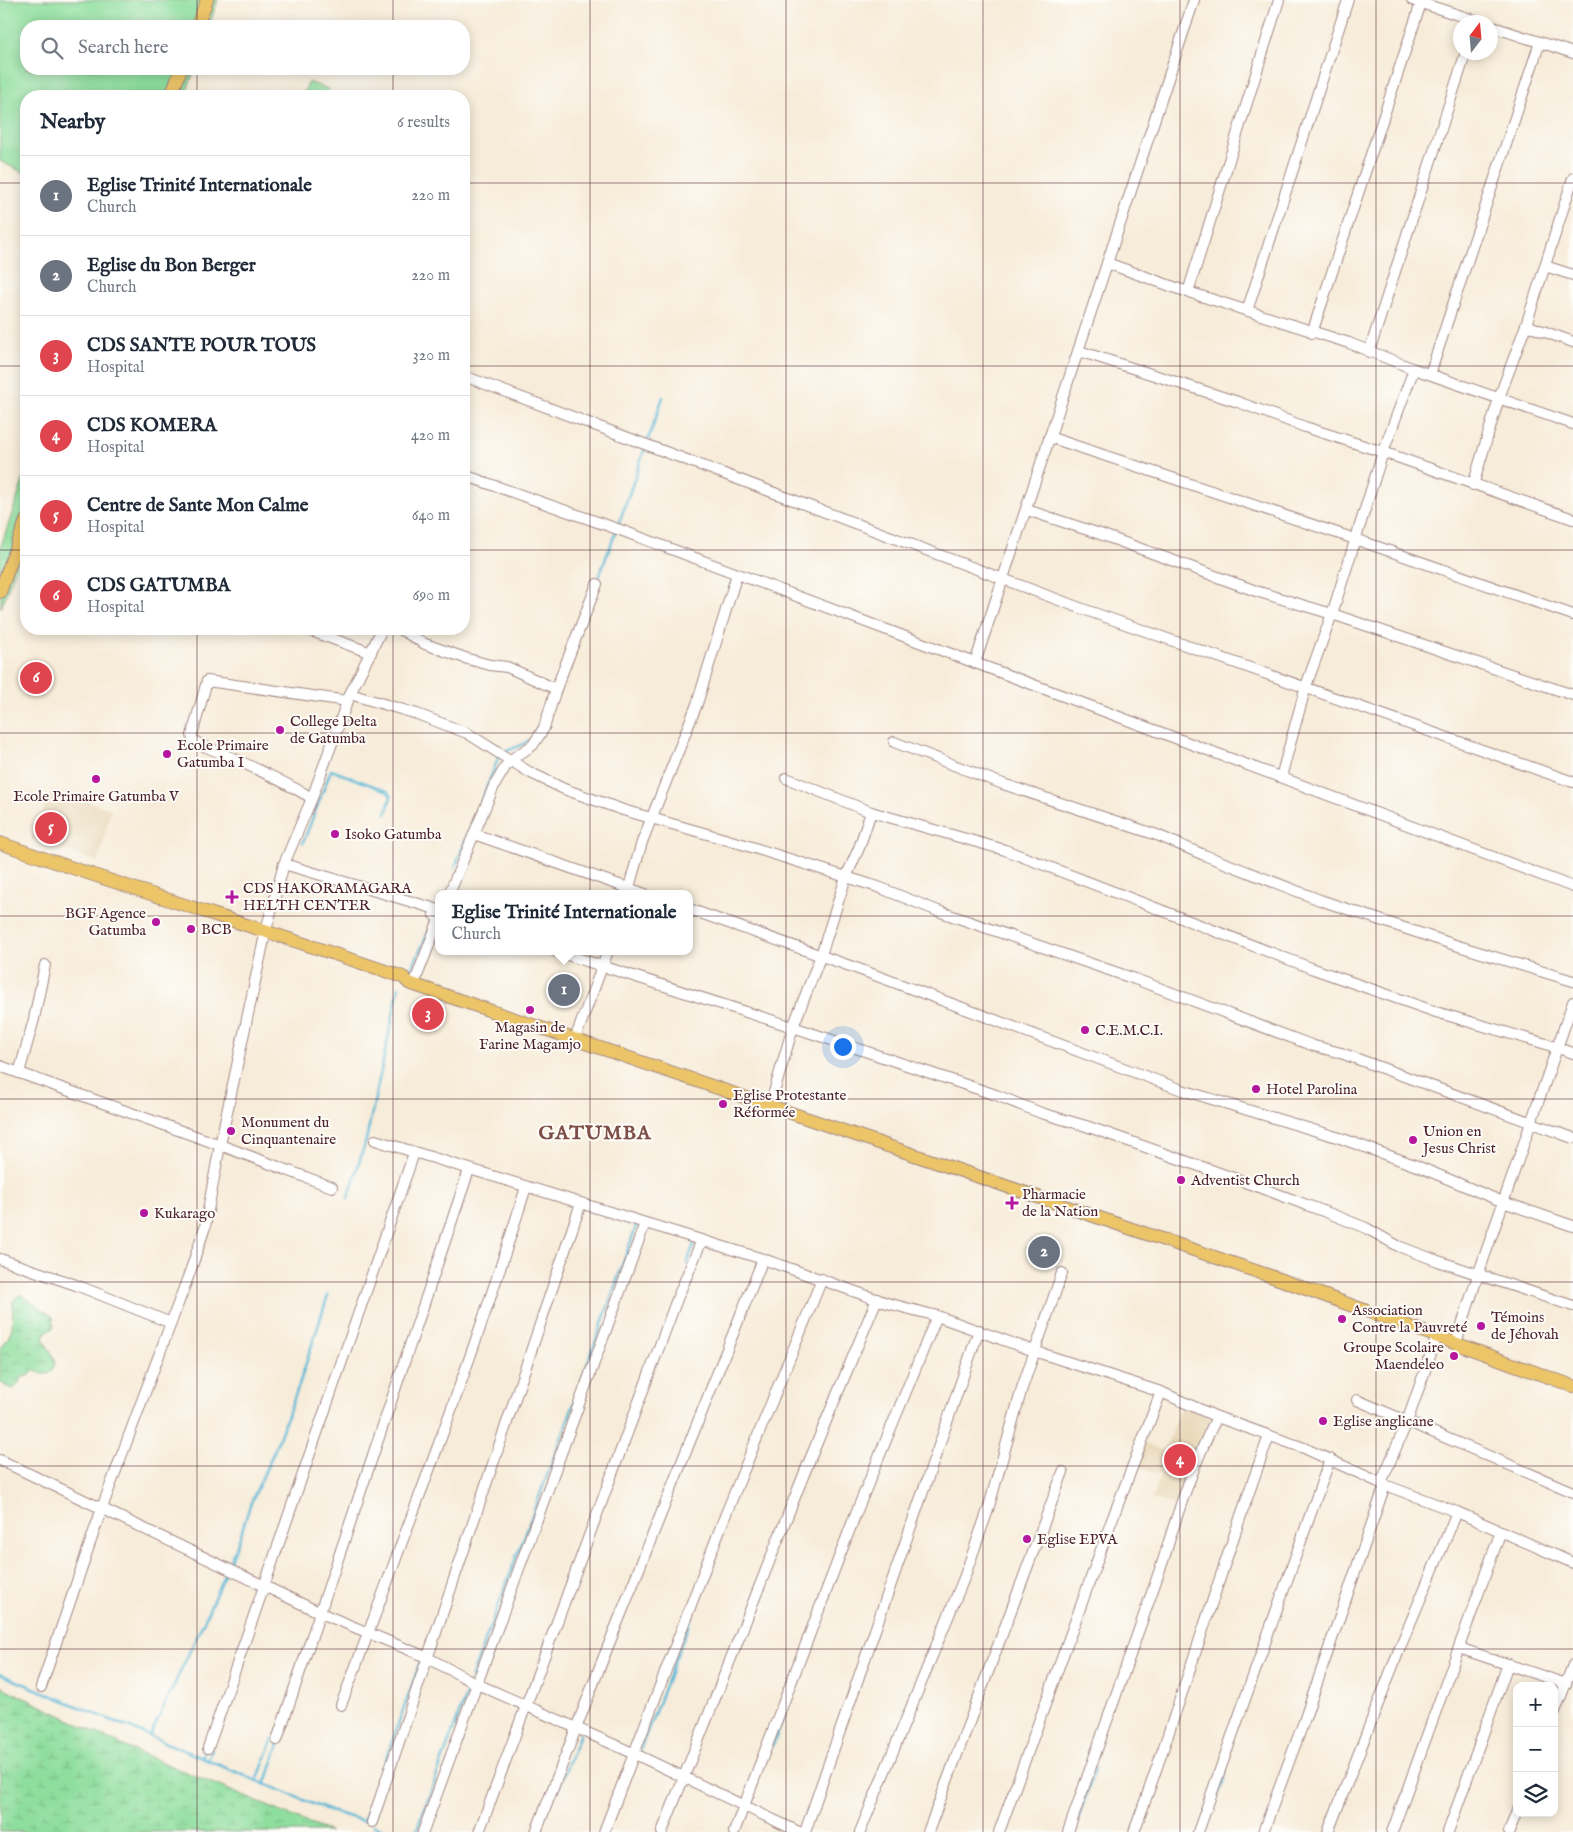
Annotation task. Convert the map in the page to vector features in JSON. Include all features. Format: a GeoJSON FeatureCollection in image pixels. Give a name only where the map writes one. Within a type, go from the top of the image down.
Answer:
{"type":"FeatureCollection","features":[{"type":"Feature","properties":{"kind":"main road"},"geometry":{"type":"LineString","coordinates":[[199,20],[207,0]]}},
{"type":"Feature","properties":{"kind":"main road"},"geometry":{"type":"LineString","coordinates":[[173,90],[179,75]]}},
{"type":"Feature","properties":{"kind":"main road"},"geometry":{"type":"LineString","coordinates":[[0,592],[20,537]]}},
{"type":"Feature","properties":{"kind":"main road"},"geometry":{"type":"LineString","coordinates":[[0,843],[79,871],[266,930],[403,977],[409,983],[1276,1278],[1573,1386]]}},
{"type":"Feature","properties":{"kind":"street"},"geometry":{"type":"LineString","coordinates":[[975,663],[1194,0]]}},
{"type":"Feature","properties":{"kind":"street"},"geometry":{"type":"LineString","coordinates":[[1188,292],[1279,0]]}},
{"type":"Feature","properties":{"kind":"street"},"geometry":{"type":"LineString","coordinates":[[1247,311],[1348,0]]}},
{"type":"Feature","properties":{"kind":"street"},"geometry":{"type":"LineString","coordinates":[[1312,332],[1417,1],[1457,15]]}},
{"type":"Feature","properties":{"kind":"street"},"geometry":{"type":"LineString","coordinates":[[1498,29],[1573,53]]}},
{"type":"Feature","properties":{"kind":"street"},"geometry":{"type":"LineString","coordinates":[[1430,374],[1540,42]]}},
{"type":"Feature","properties":{"kind":"street"},"geometry":{"type":"LineString","coordinates":[[1369,352],[1463,60]]}},
{"type":"Feature","properties":{"kind":"street"},"geometry":{"type":"LineString","coordinates":[[1473,485],[1499,398],[1545,266],[1569,206],[1573,178]]}},
{"type":"Feature","properties":{"kind":"street"},"geometry":{"type":"LineString","coordinates":[[1106,264],[1349,343],[1414,369],[1573,424]]}},
{"type":"Feature","properties":{"kind":"street"},"geometry":{"type":"LineString","coordinates":[[1545,266],[1573,275]]}},
{"type":"Feature","properties":{"kind":"street"},"geometry":{"type":"LineString","coordinates":[[1526,325],[1573,342]]}},
{"type":"Feature","properties":{"kind":"street"},"geometry":{"type":"LineString","coordinates":[[1079,351],[1238,402],[1305,427],[1573,518]]}},
{"type":"Feature","properties":{"kind":"street"},"geometry":{"type":"LineString","coordinates":[[1281,777],[1306,686],[1332,614],[1383,452],[1414,369]]}},
{"type":"Feature","properties":{"kind":"street"},"geometry":{"type":"LineString","coordinates":[[470,378],[1080,608],[1306,686],[1573,782]]}},
{"type":"Feature","properties":{"kind":"street"},"geometry":{"type":"LineString","coordinates":[[1049,437],[1573,615]]}},
{"type":"Feature","properties":{"kind":"street"},"geometry":{"type":"LineString","coordinates":[[470,477],[623,531],[1573,887]]}},
{"type":"Feature","properties":{"kind":"street"},"geometry":{"type":"LineString","coordinates":[[1027,510],[1100,534],[1256,591],[1332,614],[1573,695]]}},
{"type":"Feature","properties":{"kind":"street"},"geometry":{"type":"LineString","coordinates":[[628,890],[642,842],[696,704],[737,574]]}},
{"type":"Feature","properties":{"kind":"street"},"geometry":{"type":"LineString","coordinates":[[503,757],[532,745],[544,728],[554,688],[597,584]]}},
{"type":"Feature","properties":{"kind":"street"},"geometry":{"type":"LineString","coordinates":[[322,635],[371,653]]}},
{"type":"Feature","properties":{"kind":"street"},"geometry":{"type":"LineString","coordinates":[[41,1686],[102,1508],[205,1227],[220,1144],[266,930],[284,864],[312,798],[349,698],[379,635]]}},
{"type":"Feature","properties":{"kind":"street"},"geometry":{"type":"LineString","coordinates":[[410,635],[425,644],[476,661],[507,667],[554,688]]}},
{"type":"Feature","properties":{"kind":"street"},"geometry":{"type":"LineString","coordinates":[[312,798],[274,776],[193,740],[192,735],[207,681],[349,698],[417,714],[467,733],[503,757],[564,789],[652,819],[742,844],[878,887],[938,911],[1126,976],[1253,1024],[1314,1046],[1341,1053],[1573,1138]]}},
{"type":"Feature","properties":{"kind":"street"},"geometry":{"type":"LineString","coordinates":[[894,742],[1003,784],[1157,835],[1320,900],[1452,944],[1573,981]]}},
{"type":"Feature","properties":{"kind":"street"},"geometry":{"type":"LineString","coordinates":[[451,890],[494,786],[503,757]]}},
{"type":"Feature","properties":{"kind":"street"},"geometry":{"type":"LineString","coordinates":[[786,778],[871,812],[1005,850],[1311,968],[1436,1012],[1556,1046],[1573,1053]]}},
{"type":"Feature","properties":{"kind":"street"},"geometry":{"type":"LineString","coordinates":[[770,1106],[793,1027],[871,812]]}},
{"type":"Feature","properties":{"kind":"street"},"geometry":{"type":"LineString","coordinates":[[474,834],[625,890]]}},
{"type":"Feature","properties":{"kind":"street"},"geometry":{"type":"LineString","coordinates":[[284,864],[435,909]]}},
{"type":"Feature","properties":{"kind":"street"},"geometry":{"type":"LineString","coordinates":[[693,910],[820,955],[1182,1090],[1340,1138],[1392,1156],[1503,1202],[1573,1226]]}},
{"type":"Feature","properties":{"kind":"street"},"geometry":{"type":"LineString","coordinates":[[414,984],[435,923]]}},
{"type":"Feature","properties":{"kind":"street"},"geometry":{"type":"LineString","coordinates":[[566,955],[793,1027],[1086,1126],[1256,1186],[1366,1228],[1398,1246],[1573,1306]]}},
{"type":"Feature","properties":{"kind":"street"},"geometry":{"type":"LineString","coordinates":[[575,1039],[607,955]]}},
{"type":"Feature","properties":{"kind":"street"},"geometry":{"type":"LineString","coordinates":[[19,1073],[34,1019],[45,965]]}},
{"type":"Feature","properties":{"kind":"street"},"geometry":{"type":"LineString","coordinates":[[1456,1343],[1556,1046],[1573,1002]]}},
{"type":"Feature","properties":{"kind":"street"},"geometry":{"type":"LineString","coordinates":[[0,1066],[220,1144],[332,1187]]}},
{"type":"Feature","properties":{"kind":"street"},"geometry":{"type":"LineString","coordinates":[[375,1140],[763,1259],[877,1299],[937,1316],[1034,1351],[1161,1392],[1217,1417],[1304,1448],[1383,1484],[1458,1512],[1573,1563]]}},
{"type":"Feature","properties":{"kind":"street"},"geometry":{"type":"LineString","coordinates":[[208,1748],[414,1153]]}},
{"type":"Feature","properties":{"kind":"street"},"geometry":{"type":"LineString","coordinates":[[277,1740],[469,1170]]}},
{"type":"Feature","properties":{"kind":"street"},"geometry":{"type":"LineString","coordinates":[[341,1705],[458,1391],[503,1263],[526,1187]]}},
{"type":"Feature","properties":{"kind":"street"},"geometry":{"type":"LineString","coordinates":[[372,1822],[426,1657],[581,1203]]}},
{"type":"Feature","properties":{"kind":"street"},"geometry":{"type":"LineString","coordinates":[[423,1832],[644,1222]]}},
{"type":"Feature","properties":{"kind":"street"},"geometry":{"type":"LineString","coordinates":[[479,1832],[674,1308],[702,1240]]}},
{"type":"Feature","properties":{"kind":"street"},"geometry":{"type":"LineString","coordinates":[[0,1259],[171,1323]]}},
{"type":"Feature","properties":{"kind":"street"},"geometry":{"type":"LineString","coordinates":[[536,1832],[763,1259]]}},
{"type":"Feature","properties":{"kind":"street"},"geometry":{"type":"LineString","coordinates":[[860,1832],[964,1578],[988,1510],[1015,1409],[1062,1273]]}},
{"type":"Feature","properties":{"kind":"street"},"geometry":{"type":"LineString","coordinates":[[604,1832],[725,1516],[822,1279]]}},
{"type":"Feature","properties":{"kind":"street"},"geometry":{"type":"LineString","coordinates":[[662,1832],[808,1464],[877,1299]]}},
{"type":"Feature","properties":{"kind":"street"},"geometry":{"type":"LineString","coordinates":[[734,1832],[856,1513],[937,1316]]}},
{"type":"Feature","properties":{"kind":"street"},"geometry":{"type":"LineString","coordinates":[[805,1832],[978,1330]]}},
{"type":"Feature","properties":{"kind":"street"},"geometry":{"type":"LineString","coordinates":[[1263,1832],[1304,1720],[1383,1484],[1437,1336]]}},
{"type":"Feature","properties":{"kind":"street"},"geometry":{"type":"LineString","coordinates":[[999,1832],[1110,1525],[1161,1392]]}},
{"type":"Feature","properties":{"kind":"street"},"geometry":{"type":"LineString","coordinates":[[1358,1400],[1573,1492]]}},
{"type":"Feature","properties":{"kind":"street"},"geometry":{"type":"LineString","coordinates":[[1068,1832],[1164,1558],[1177,1512],[1208,1434],[1217,1417]]}},
{"type":"Feature","properties":{"kind":"street"},"geometry":{"type":"LineString","coordinates":[[1134,1832],[1269,1436]]}},
{"type":"Feature","properties":{"kind":"street"},"geometry":{"type":"LineString","coordinates":[[1198,1832],[1330,1459]]}},
{"type":"Feature","properties":{"kind":"street"},"geometry":{"type":"LineString","coordinates":[[0,1460],[320,1612],[426,1657],[477,1684],[635,1754],[799,1832]]}},
{"type":"Feature","properties":{"kind":"street"},"geometry":{"type":"LineString","coordinates":[[928,1832],[1063,1472]]}},
{"type":"Feature","properties":{"kind":"street"},"geometry":{"type":"LineString","coordinates":[[1328,1832],[1401,1645],[1458,1512]]}},
{"type":"Feature","properties":{"kind":"street"},"geometry":{"type":"LineString","coordinates":[[1392,1832],[1502,1531]]}},
{"type":"Feature","properties":{"kind":"street"},"geometry":{"type":"LineString","coordinates":[[1459,1648],[1566,1684]]}},
{"type":"Feature","properties":{"kind":"street"},"geometry":{"type":"LineString","coordinates":[[1448,1832],[1508,1664]]}},
{"type":"Feature","properties":{"kind":"street"},"geometry":{"type":"LineString","coordinates":[[1558,1704],[1573,1665]]}},
{"type":"Feature","properties":{"kind":"street"},"geometry":{"type":"LineString","coordinates":[[1509,1832],[1515,1817]]}},
{"type":"Feature","properties":{"kind":"shaded area"},"geometry":{"type":"Polygon","coordinates":[[[52,790],[111,809],[98,862],[31,839],[52,790]]]}},
{"type":"Feature","properties":{"kind":"shaded area"},"geometry":{"type":"Polygon","coordinates":[[[1181,1405],[1211,1418],[1176,1505],[1152,1499],[1160,1475],[1133,1466],[1142,1443],[1165,1451],[1181,1405]]]}},
{"type":"Feature","properties":{"kind":"green space"},"geometry":{"type":"Polygon","coordinates":[[[0,0],[218,0],[211,20],[20,20],[20,75],[193,75],[187,90],[20,90],[20,171],[0,161],[0,0]]]}},
{"type":"Feature","properties":{"kind":"green space"},"geometry":{"type":"Polygon","coordinates":[[[308,82],[329,89],[329,90],[305,90],[308,82]]]}},
{"type":"Feature","properties":{"kind":"green space"},"geometry":{"type":"Polygon","coordinates":[[[20,490],[20,557],[1,608],[0,549],[20,490]]]}},
{"type":"Feature","properties":{"kind":"green space"},"geometry":{"type":"Polygon","coordinates":[[[20,1294],[53,1317],[53,1328],[46,1332],[43,1337],[53,1356],[55,1365],[49,1374],[34,1371],[29,1376],[23,1377],[14,1389],[0,1382],[0,1350],[9,1336],[12,1327],[13,1301],[20,1294]]]}},
{"type":"Feature","properties":{"kind":"green space"},"geometry":{"type":"Polygon","coordinates":[[[0,1686],[130,1749],[330,1832],[0,1832],[0,1686]]]}},
{"type":"Feature","properties":{"kind":"waterway"},"geometry":{"type":"LineString","coordinates":[[647,443],[663,397]]}},
{"type":"Feature","properties":{"kind":"waterway"},"geometry":{"type":"LineString","coordinates":[[618,526],[645,448]]}},
{"type":"Feature","properties":{"kind":"waterway"},"geometry":{"type":"LineString","coordinates":[[597,582],[616,531]]}},
{"type":"Feature","properties":{"kind":"waterway"},"geometry":{"type":"LineString","coordinates":[[534,734],[543,717]]}},
{"type":"Feature","properties":{"kind":"waterway"},"geometry":{"type":"LineString","coordinates":[[503,752],[532,739]]}},
{"type":"Feature","properties":{"kind":"waterway"},"geometry":{"type":"LineString","coordinates":[[455,867],[499,756]]}},
{"type":"Feature","properties":{"kind":"waterway"},"geometry":{"type":"LineString","coordinates":[[303,843],[331,770],[387,791],[391,796],[386,814]]}},
{"type":"Feature","properties":{"kind":"waterway"},"geometry":{"type":"LineString","coordinates":[[408,976],[429,931]]}},
{"type":"Feature","properties":{"kind":"waterway"},"geometry":{"type":"LineString","coordinates":[[348,1199],[366,1140],[399,987]]}},
{"type":"Feature","properties":{"kind":"waterway"},"geometry":{"type":"LineString","coordinates":[[471,1678],[569,1417],[637,1224]]}},
{"type":"Feature","properties":{"kind":"waterway"},"geometry":{"type":"LineString","coordinates":[[687,1264],[694,1244]]}},
{"type":"Feature","properties":{"kind":"waterway"},"geometry":{"type":"LineString","coordinates":[[228,1565],[239,1540],[250,1505],[275,1449],[299,1385],[328,1295]]}},
{"type":"Feature","properties":{"kind":"waterway"},"geometry":{"type":"LineString","coordinates":[[150,1736],[226,1570]]}},
{"type":"Feature","properties":{"kind":"waterway"},"geometry":{"type":"LineString","coordinates":[[639,1753],[693,1613]]}},
{"type":"Feature","properties":{"kind":"waterway"},"geometry":{"type":"LineString","coordinates":[[364,1821],[422,1657]]}},
{"type":"Feature","properties":{"kind":"waterway"},"geometry":{"type":"LineString","coordinates":[[0,1674],[330,1811],[364,1821]]}},
{"type":"Feature","properties":{"kind":"waterway"},"geometry":{"type":"LineString","coordinates":[[773,1745],[798,1678]]}},
{"type":"Feature","properties":{"kind":"waterway"},"geometry":{"type":"LineString","coordinates":[[416,1832],[470,1684]]}},
{"type":"Feature","properties":{"kind":"waterway"},"geometry":{"type":"LineString","coordinates":[[558,1789],[580,1734]]}},
{"type":"Feature","properties":{"kind":"waterway"},"geometry":{"type":"LineString","coordinates":[[257,1781],[273,1739]]}},
{"type":"Feature","properties":{"kind":"waterway"},"geometry":{"type":"LineString","coordinates":[[265,1785],[280,1741]]}},
{"type":"Feature","properties":{"kind":"waterway"},"geometry":{"type":"LineString","coordinates":[[208,1761],[212,1749]]}},
{"type":"Feature","properties":{"kind":"waterway"},"geometry":{"type":"LineString","coordinates":[[202,1758],[205,1750]]}},
{"type":"Feature","properties":{"kind":"waterway"},"geometry":{"type":"LineString","coordinates":[[1211,1810],[1223,1783],[1226,1766]]}},
{"type":"Feature","properties":{"kind":"waterway"},"geometry":{"type":"LineString","coordinates":[[1074,1832],[1095,1768]]}},
{"type":"Feature","properties":{"kind":"waterway"},"geometry":{"type":"LineString","coordinates":[[1336,1832],[1344,1803]]}},
{"type":"Feature","properties":{"kind":"waterway"},"geometry":{"type":"LineString","coordinates":[[373,1825],[390,1832]]}},
{"type":"Feature","properties":{"kind":"place","name":"CDS GATUMBA"},"geometry":{"type":"Point","coordinates":[36,678]}},
{"type":"Feature","properties":{"kind":"place","name":"College Delta de Gatumba"},"geometry":{"type":"Point","coordinates":[280,730]}},
{"type":"Feature","properties":{"kind":"place","name":"Ecole Primaire Gatumba I"},"geometry":{"type":"Point","coordinates":[167,754]}},
{"type":"Feature","properties":{"kind":"place","name":"Ecole Primaire Gatumba V"},"geometry":{"type":"Point","coordinates":[96,779]}},
{"type":"Feature","properties":{"kind":"place","name":"Centre de Sante Mon Calme"},"geometry":{"type":"Point","coordinates":[51,828]}},
{"type":"Feature","properties":{"kind":"place","name":"Isoko Gatumba"},"geometry":{"type":"Point","coordinates":[335,834]}},
{"type":"Feature","properties":{"kind":"place","name":"CDS HAKORAMAGARA HELTH CENTER"},"geometry":{"type":"Point","coordinates":[232,897]}},
{"type":"Feature","properties":{"kind":"place","name":"BGF Agence Gatumba"},"geometry":{"type":"Point","coordinates":[156,922]}},
{"type":"Feature","properties":{"kind":"place","name":"BCB"},"geometry":{"type":"Point","coordinates":[191,929]}},
{"type":"Feature","properties":{"kind":"place","name":"Eglise Trinité Internationale"},"geometry":{"type":"Point","coordinates":[564,990]}},
{"type":"Feature","properties":{"kind":"place","name":"Magasin de Farine Magamjo"},"geometry":{"type":"Point","coordinates":[530,1010]}},
{"type":"Feature","properties":{"kind":"place","name":"CDS SANTE POUR TOUS"},"geometry":{"type":"Point","coordinates":[428,1014]}},
{"type":"Feature","properties":{"kind":"place","name":"C.E.M.C.I."},"geometry":{"type":"Point","coordinates":[1085,1030]}},
{"type":"Feature","properties":{"kind":"place","name":"Hotel Parolina"},"geometry":{"type":"Point","coordinates":[1256,1089]}},
{"type":"Feature","properties":{"kind":"place","name":"Eglise Protestante Réformée"},"geometry":{"type":"Point","coordinates":[723,1104]}},
{"type":"Feature","properties":{"kind":"place","name":"Monument du Cinquantenaire"},"geometry":{"type":"Point","coordinates":[231,1131]}},
{"type":"Feature","properties":{"kind":"place","name":"Union en Jesus Christ"},"geometry":{"type":"Point","coordinates":[1413,1140]}},
{"type":"Feature","properties":{"kind":"place","name":"Adventist Church"},"geometry":{"type":"Point","coordinates":[1181,1180]}},
{"type":"Feature","properties":{"kind":"place","name":"Pharmacie de la Nation"},"geometry":{"type":"Point","coordinates":[1012,1203]}},
{"type":"Feature","properties":{"kind":"place","name":"Kukarago"},"geometry":{"type":"Point","coordinates":[144,1213]}},
{"type":"Feature","properties":{"kind":"place","name":"Eglise du Bon Berger"},"geometry":{"type":"Point","coordinates":[1044,1252]}},
{"type":"Feature","properties":{"kind":"place","name":"Association Contre la Pauvreté"},"geometry":{"type":"Point","coordinates":[1342,1319]}},
{"type":"Feature","properties":{"kind":"place","name":"Témoins de Jéhovah"},"geometry":{"type":"Point","coordinates":[1481,1326]}},
{"type":"Feature","properties":{"kind":"place","name":"Groupe Scolaire Maendeleo"},"geometry":{"type":"Point","coordinates":[1454,1356]}},
{"type":"Feature","properties":{"kind":"place","name":"Eglise anglicane"},"geometry":{"type":"Point","coordinates":[1323,1421]}},
{"type":"Feature","properties":{"kind":"place","name":"CDS KOMERA"},"geometry":{"type":"Point","coordinates":[1180,1460]}},
{"type":"Feature","properties":{"kind":"place","name":"Eglise EPVA"},"geometry":{"type":"Point","coordinates":[1027,1539]}},
{"type":"Feature","properties":{"kind":"district","name":"GATUMBA"},"geometry":{"type":"Point","coordinates":[595,1132]}}]}
